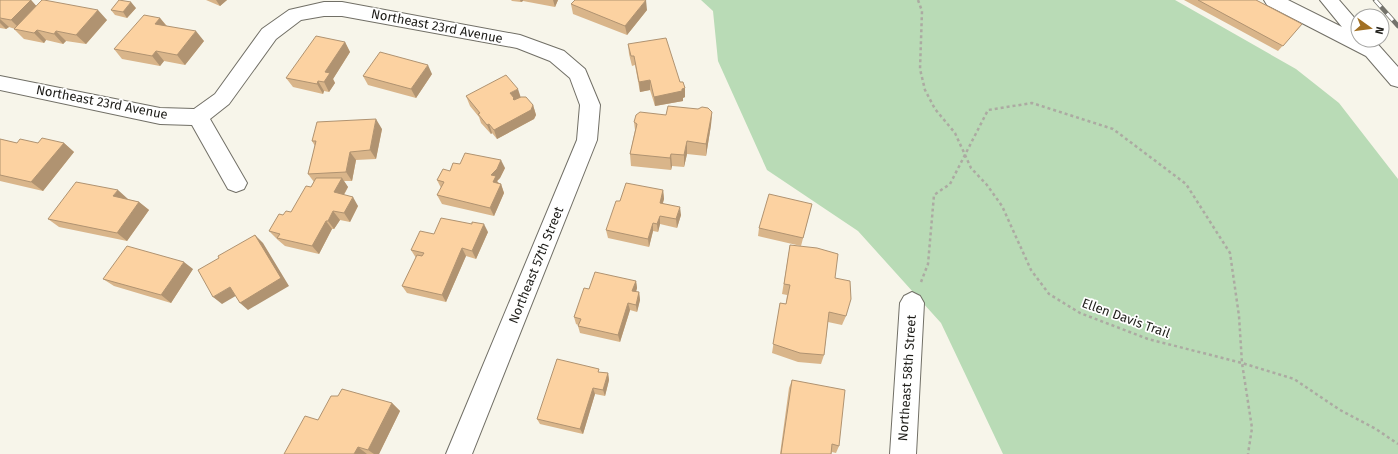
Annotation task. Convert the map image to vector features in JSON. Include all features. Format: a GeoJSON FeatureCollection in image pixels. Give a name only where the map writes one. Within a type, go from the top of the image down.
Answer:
{"type":"FeatureCollection","features":[{"type":"Feature","properties":{"kind":"street"},"geometry":{"type":"LineString","coordinates":[[1273,0],[1350,36]]}},
{"type":"Feature","properties":{"kind":"street"},"geometry":{"type":"LineString","coordinates":[[1328,0],[1350,25]]}},
{"type":"Feature","properties":{"kind":"street","name":"Northeast 23rd Avenue"},"geometry":{"type":"LineString","coordinates":[[0,83],[160,116],[198,117],[222,99],[269,34],[296,15],[324,9],[342,8],[520,42],[557,56],[578,74]]}},
{"type":"Feature","properties":{"kind":"street"},"geometry":{"type":"LineString","coordinates":[[1371,48],[1398,80]]}},
{"type":"Feature","properties":{"kind":"street","name":"Northeast 57th Street"},"geometry":{"type":"LineString","coordinates":[[459,454],[587,140],[590,105],[578,74]]}},
{"type":"Feature","properties":{"kind":"street"},"geometry":{"type":"LineString","coordinates":[[198,117],[236,183]]}},
{"type":"Feature","properties":{"kind":"street","name":"Northeast 58th Street"},"geometry":{"type":"LineString","coordinates":[[902,454],[912,303]]}},
{"type":"Feature","properties":{"kind":"path","name":"Ellen Davis Trail"},"geometry":{"type":"LineString","coordinates":[[918,0],[922,11],[920,69],[925,90],[935,109],[955,133],[971,168],[987,185],[1002,206],[1031,270],[1049,294],[1080,313],[1148,339],[1242,363],[1294,379],[1340,410],[1376,429],[1398,444]]}},
{"type":"Feature","properties":{"kind":"path"},"geometry":{"type":"LineString","coordinates":[[912,303],[928,264],[934,195],[950,184],[988,110],[1032,103],[1113,129],[1186,184],[1230,253],[1239,316],[1242,363],[1252,428],[1248,454]]}},
{"type":"Feature","properties":{"kind":"green space"},"geometry":{"type":"Polygon","coordinates":[[[701,0],[1175,0],[1296,69],[1339,103],[1398,179],[1398,454],[1003,454],[941,323],[858,231],[767,170],[718,61],[713,11],[701,0]]]}},
{"type":"Feature","properties":{"kind":"building"},"geometry":{"type":"Polygon","coordinates":[[[0,0],[31,0],[11,20],[0,18],[0,0]]]}},
{"type":"Feature","properties":{"kind":"building"},"geometry":{"type":"Polygon","coordinates":[[[42,0],[98,10],[76,35],[56,31],[54,34],[37,30],[34,33],[14,29],[42,0]]]}},
{"type":"Feature","properties":{"kind":"building"},"geometry":{"type":"Polygon","coordinates":[[[119,0],[131,2],[123,12],[111,10],[119,0]]]}},
{"type":"Feature","properties":{"kind":"building"},"geometry":{"type":"Polygon","coordinates":[[[575,0],[646,0],[625,26],[571,4],[575,0]]]}},
{"type":"Feature","properties":{"kind":"building"},"geometry":{"type":"Polygon","coordinates":[[[1198,0],[1256,0],[1302,24],[1283,46],[1198,0]]]}},
{"type":"Feature","properties":{"kind":"building"},"geometry":{"type":"Polygon","coordinates":[[[144,15],[160,18],[155,24],[196,31],[177,55],[156,51],[152,56],[114,49],[144,15]]]}},
{"type":"Feature","properties":{"kind":"building"},"geometry":{"type":"Polygon","coordinates":[[[316,36],[345,42],[325,72],[330,73],[324,82],[318,81],[317,84],[286,78],[316,36]]]}},
{"type":"Feature","properties":{"kind":"building"},"geometry":{"type":"Polygon","coordinates":[[[666,38],[680,82],[683,82],[685,88],[682,89],[682,91],[654,97],[650,80],[639,82],[634,56],[631,56],[628,44],[666,38]]]}},
{"type":"Feature","properties":{"kind":"building"},"geometry":{"type":"Polygon","coordinates":[[[380,52],[428,65],[411,89],[363,76],[380,52]]]}},
{"type":"Feature","properties":{"kind":"building"},"geometry":{"type":"Polygon","coordinates":[[[506,75],[518,89],[510,93],[514,98],[513,99],[526,97],[533,105],[531,110],[494,130],[489,124],[487,125],[478,114],[480,113],[466,96],[506,75]]]}},
{"type":"Feature","properties":{"kind":"building"},"geometry":{"type":"Polygon","coordinates":[[[668,106],[698,109],[702,107],[708,108],[712,112],[706,144],[687,141],[684,155],[671,154],[670,158],[630,154],[637,124],[634,122],[636,115],[640,112],[666,115],[668,106]]]}},
{"type":"Feature","properties":{"kind":"building"},"geometry":{"type":"Polygon","coordinates":[[[376,119],[370,150],[350,152],[346,172],[308,174],[316,141],[312,141],[317,122],[376,119]]]}},
{"type":"Feature","properties":{"kind":"building"},"geometry":{"type":"Polygon","coordinates":[[[42,138],[64,143],[31,182],[0,175],[0,139],[17,143],[20,139],[38,143],[42,138]]]}},
{"type":"Feature","properties":{"kind":"building"},"geometry":{"type":"Polygon","coordinates":[[[465,153],[501,160],[497,169],[491,175],[496,176],[493,182],[501,184],[490,208],[437,195],[444,182],[437,180],[443,169],[450,171],[453,163],[460,164],[465,153]]]}},
{"type":"Feature","properties":{"kind":"building"},"geometry":{"type":"Polygon","coordinates":[[[316,178],[342,178],[334,192],[353,197],[344,213],[333,211],[312,246],[277,238],[280,234],[269,231],[279,214],[283,215],[286,211],[291,212],[306,186],[311,187],[316,178]]]}},
{"type":"Feature","properties":{"kind":"building"},"geometry":{"type":"Polygon","coordinates":[[[76,182],[118,190],[113,196],[139,202],[117,233],[48,219],[76,182]]]}},
{"type":"Feature","properties":{"kind":"building"},"geometry":{"type":"Polygon","coordinates":[[[626,183],[663,190],[660,203],[680,207],[676,219],[660,216],[657,224],[653,223],[648,239],[606,230],[616,201],[620,201],[626,183]]]}},
{"type":"Feature","properties":{"kind":"building"},"geometry":{"type":"Polygon","coordinates":[[[769,194],[812,204],[803,238],[759,228],[769,194]]]}},
{"type":"Feature","properties":{"kind":"building"},"geometry":{"type":"Polygon","coordinates":[[[441,218],[472,224],[472,222],[484,224],[472,251],[462,248],[442,295],[402,286],[417,255],[422,256],[424,253],[411,250],[420,231],[434,234],[441,218]]]}},
{"type":"Feature","properties":{"kind":"building"},"geometry":{"type":"Polygon","coordinates":[[[255,235],[281,278],[240,303],[230,287],[213,297],[198,270],[219,258],[218,256],[255,235]]]}},
{"type":"Feature","properties":{"kind":"building"},"geometry":{"type":"Polygon","coordinates":[[[790,245],[817,248],[838,254],[835,278],[850,281],[851,299],[846,316],[829,312],[824,355],[800,353],[773,344],[780,303],[786,304],[790,285],[784,284],[790,245]]]}},
{"type":"Feature","properties":{"kind":"building"},"geometry":{"type":"Polygon","coordinates":[[[127,246],[184,262],[161,295],[103,279],[127,246]]]}},
{"type":"Feature","properties":{"kind":"building"},"geometry":{"type":"Polygon","coordinates":[[[595,272],[636,281],[632,291],[639,292],[636,305],[628,303],[618,335],[578,326],[581,319],[574,317],[584,288],[589,289],[595,272]]]}},
{"type":"Feature","properties":{"kind":"building"},"geometry":{"type":"Polygon","coordinates":[[[557,359],[599,369],[598,372],[608,373],[603,390],[593,388],[580,429],[537,419],[557,359]]]}},
{"type":"Feature","properties":{"kind":"building"},"geometry":{"type":"Polygon","coordinates":[[[792,380],[845,390],[839,446],[832,444],[831,454],[781,454],[792,380]]]}},
{"type":"Feature","properties":{"kind":"building"},"geometry":{"type":"Polygon","coordinates":[[[342,389],[392,403],[368,450],[358,447],[354,454],[284,454],[305,416],[318,420],[331,396],[338,396],[342,389]]]}},
{"type":"Feature","properties":{"kind":"railway"},"geometry":{"type":"LineString","coordinates":[[1375,0],[1398,26]]}}]}
